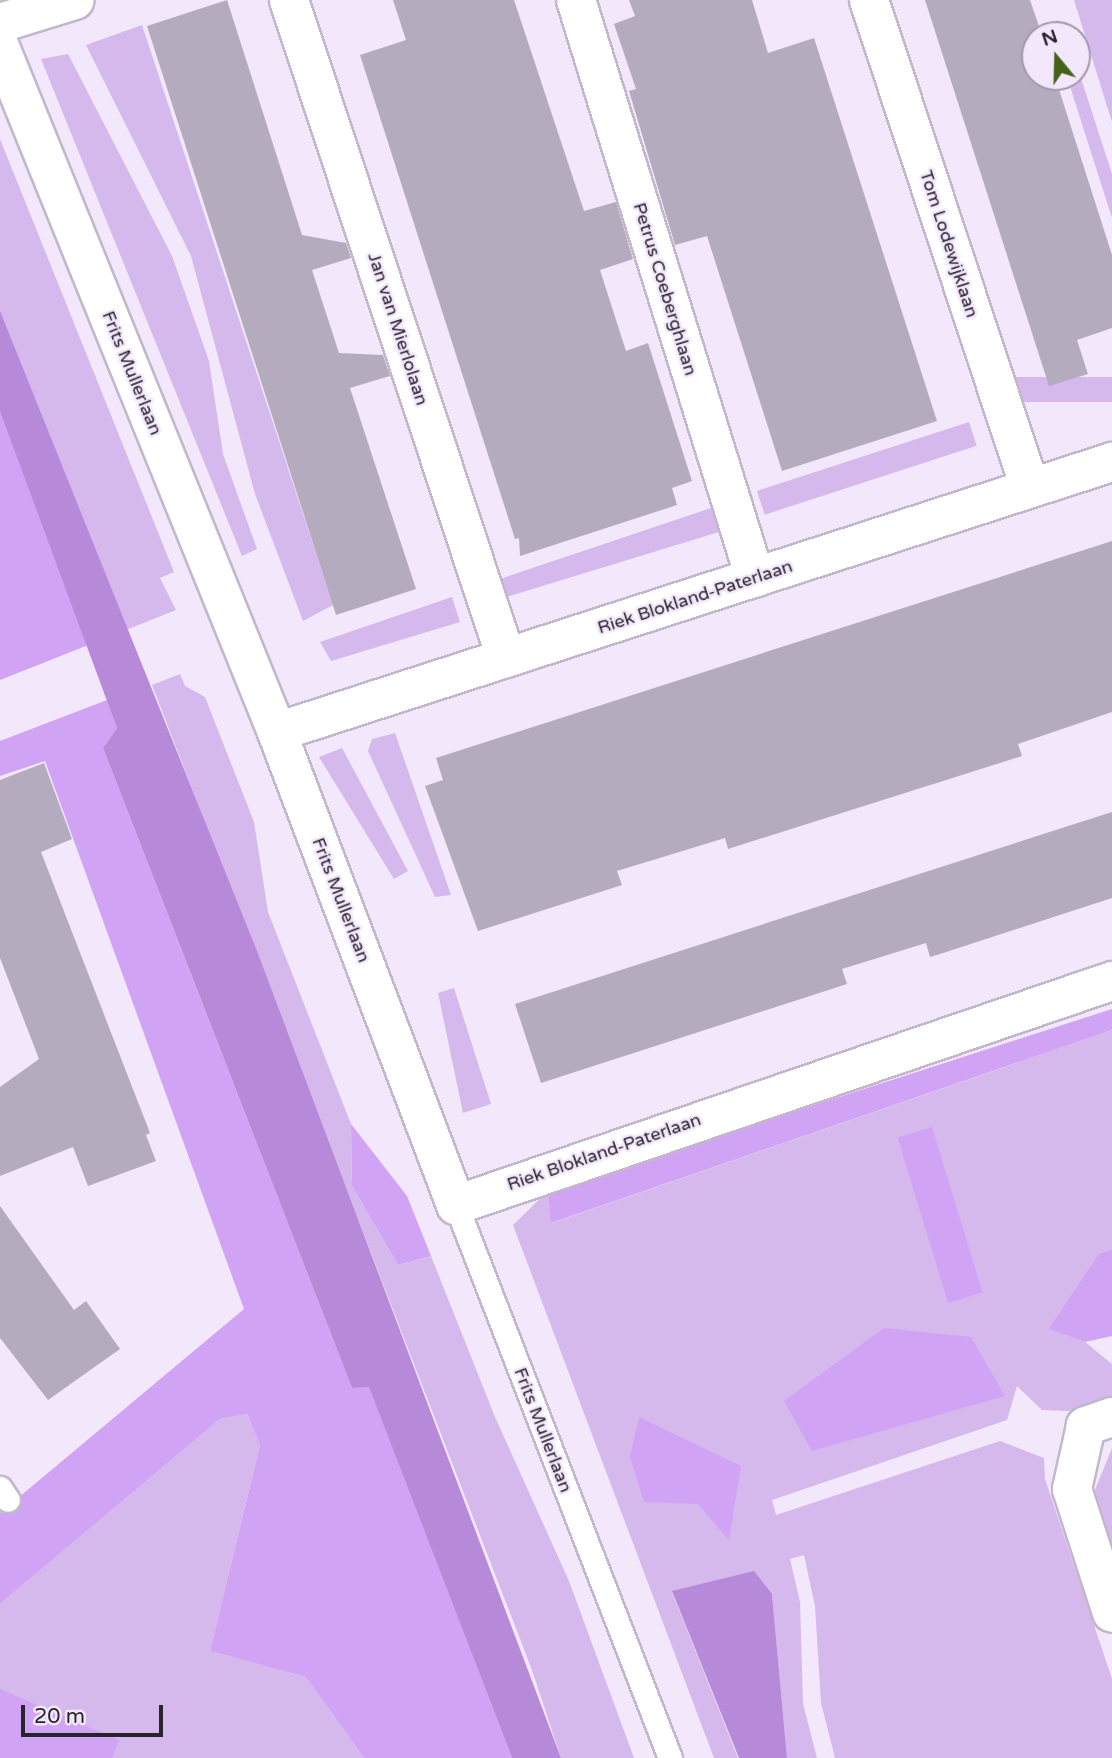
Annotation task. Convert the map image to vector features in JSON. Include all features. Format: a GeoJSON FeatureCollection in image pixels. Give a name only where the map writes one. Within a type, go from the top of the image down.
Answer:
{"type":"FeatureCollection","features":[{"type":"Feature","properties":{"kind":"street"},"geometry":{"type":"LineString","coordinates":[[0,23],[75,0]]}},
{"type":"Feature","properties":{"kind":"street","name":"Jan van Mierlolaan"},"geometry":{"type":"LineString","coordinates":[[289,0],[506,657]]}},
{"type":"Feature","properties":{"kind":"street","name":"Petrus Coeberghlaan"},"geometry":{"type":"LineString","coordinates":[[576,0],[755,578]]}},
{"type":"Feature","properties":{"kind":"street","name":"Tom Lodewijklaan"},"geometry":{"type":"LineString","coordinates":[[869,0],[1030,488]]}},
{"type":"Feature","properties":{"kind":"street","name":"Frits Mullerlaan"},"geometry":{"type":"LineString","coordinates":[[0,47],[277,732],[456,1205]]}},
{"type":"Feature","properties":{"kind":"street","name":"Riek Blokland-Paterlaan"},"geometry":{"type":"LineString","coordinates":[[277,732],[1112,462]]}},
{"type":"Feature","properties":{"kind":"street","name":"Riek Blokland-Paterlaan"},"geometry":{"type":"LineString","coordinates":[[456,1205],[1112,981]]}},
{"type":"Feature","properties":{"kind":"street"},"geometry":{"type":"LineString","coordinates":[[1112,1417],[1086,1426],[1072,1489],[1112,1614]]}},
{"type":"Feature","properties":{"kind":"lane","name":"Frits Mullerlaan"},"geometry":{"type":"LineString","coordinates":[[456,1205],[670,1758]]}},
{"type":"Feature","properties":{"kind":"shaded area"},"geometry":{"type":"Polygon","coordinates":[[[1074,0],[1112,0],[1112,122],[1091,55],[1091,21],[1081,21],[1074,0]]]}},
{"type":"Feature","properties":{"kind":"shaded area"},"geometry":{"type":"Polygon","coordinates":[[[142,25],[333,605],[303,621],[255,494],[191,256],[86,45],[142,25]]]}},
{"type":"Feature","properties":{"kind":"shaded area"},"geometry":{"type":"Polygon","coordinates":[[[68,54],[172,256],[209,361],[223,454],[257,549],[242,556],[41,59],[68,54]]]}},
{"type":"Feature","properties":{"kind":"shaded area"},"geometry":{"type":"Polygon","coordinates":[[[1071,91],[1085,91],[1112,174],[1112,218],[1071,91]]]}},
{"type":"Feature","properties":{"kind":"shaded area"},"geometry":{"type":"Polygon","coordinates":[[[0,139],[174,572],[160,578],[176,610],[116,634],[0,342],[0,139]]]}},
{"type":"Feature","properties":{"kind":"shaded area"},"geometry":{"type":"Polygon","coordinates":[[[0,311],[257,951],[561,1758],[512,1758],[369,1387],[352,1388],[103,748],[117,728],[0,411],[0,311]]]}},
{"type":"Feature","properties":{"kind":"shaded area"},"geometry":{"type":"Polygon","coordinates":[[[0,342],[116,634],[0,680],[0,342]]]}},
{"type":"Feature","properties":{"kind":"shaded area"},"geometry":{"type":"Polygon","coordinates":[[[1013,377],[1112,377],[1112,402],[1013,402],[1013,377]]]}},
{"type":"Feature","properties":{"kind":"shaded area"},"geometry":{"type":"Polygon","coordinates":[[[969,422],[977,446],[765,515],[757,491],[969,422]]]}},
{"type":"Feature","properties":{"kind":"shaded area"},"geometry":{"type":"Polygon","coordinates":[[[711,508],[719,532],[503,598],[500,579],[711,508]]]}},
{"type":"Feature","properties":{"kind":"shaded area"},"geometry":{"type":"Polygon","coordinates":[[[452,597],[460,622],[331,661],[320,642],[452,597]]]}},
{"type":"Feature","properties":{"kind":"shaded area"},"geometry":{"type":"Polygon","coordinates":[[[180,674],[185,686],[205,697],[254,822],[268,912],[351,1124],[352,1186],[398,1265],[431,1256],[495,1417],[569,1581],[634,1758],[561,1758],[532,1670],[152,685],[180,674]]]}},
{"type":"Feature","properties":{"kind":"shaded area"},"geometry":{"type":"Polygon","coordinates":[[[107,700],[117,728],[103,748],[352,1388],[369,1386],[512,1758],[364,1758],[306,1677],[210,1651],[260,1445],[247,1414],[220,1419],[0,1604],[0,1513],[244,1309],[45,761],[0,776],[0,741],[107,700]]]}},
{"type":"Feature","properties":{"kind":"shaded area"},"geometry":{"type":"Polygon","coordinates":[[[395,733],[451,895],[435,897],[368,751],[372,739],[395,733]]]}},
{"type":"Feature","properties":{"kind":"shaded area"},"geometry":{"type":"Polygon","coordinates":[[[342,748],[408,871],[394,879],[319,757],[342,748]]]}},
{"type":"Feature","properties":{"kind":"shaded area"},"geometry":{"type":"Polygon","coordinates":[[[454,988],[491,1104],[463,1113],[438,993],[454,988]]]}},
{"type":"Feature","properties":{"kind":"shaded area"},"geometry":{"type":"Polygon","coordinates":[[[1112,1009],[1112,1030],[551,1223],[548,1191],[1112,1009]]]}},
{"type":"Feature","properties":{"kind":"shaded area"},"geometry":{"type":"Polygon","coordinates":[[[1112,1030],[1112,1304],[1050,1329],[1085,1342],[1112,1364],[1112,1397],[1068,1411],[1042,1410],[1017,1386],[1007,1420],[772,1500],[776,1515],[1000,1441],[1044,1458],[1045,1479],[1112,1679],[1112,1758],[835,1758],[821,1703],[815,1606],[804,1555],[790,1559],[800,1602],[803,1704],[817,1758],[787,1758],[772,1594],[672,1592],[738,1758],[714,1758],[513,1225],[548,1191],[552,1223],[1112,1030]]]}},
{"type":"Feature","properties":{"kind":"shaded area"},"geometry":{"type":"Polygon","coordinates":[[[351,1124],[407,1196],[431,1256],[398,1265],[352,1186],[351,1124]]]}},
{"type":"Feature","properties":{"kind":"shaded area"},"geometry":{"type":"Polygon","coordinates":[[[932,1127],[983,1292],[948,1303],[898,1138],[932,1127]]]}},
{"type":"Feature","properties":{"kind":"shaded area"},"geometry":{"type":"Polygon","coordinates":[[[1112,1250],[1112,1336],[1085,1342],[1049,1329],[1099,1254],[1112,1250]]]}},
{"type":"Feature","properties":{"kind":"shaded area"},"geometry":{"type":"Polygon","coordinates":[[[884,1328],[971,1337],[1005,1396],[812,1451],[784,1401],[884,1328]]]}},
{"type":"Feature","properties":{"kind":"shaded area"},"geometry":{"type":"Polygon","coordinates":[[[247,1414],[260,1445],[210,1651],[306,1677],[364,1758],[0,1758],[0,1604],[220,1419],[247,1414]]]}},
{"type":"Feature","properties":{"kind":"shaded area"},"geometry":{"type":"Polygon","coordinates":[[[639,1417],[741,1466],[729,1540],[698,1504],[644,1502],[630,1457],[639,1417]]]}},
{"type":"Feature","properties":{"kind":"shaded area"},"geometry":{"type":"Polygon","coordinates":[[[1112,1448],[1112,1566],[1095,1490],[1112,1448]]]}},
{"type":"Feature","properties":{"kind":"shaded area"},"geometry":{"type":"Polygon","coordinates":[[[754,1571],[772,1594],[787,1758],[739,1758],[672,1591],[754,1571]]]}},
{"type":"Feature","properties":{"kind":"shaded area"},"geometry":{"type":"Polygon","coordinates":[[[0,1689],[119,1740],[112,1758],[0,1758],[0,1689]]]}},
{"type":"Feature","properties":{"kind":"building"},"geometry":{"type":"Polygon","coordinates":[[[227,0],[302,235],[346,243],[351,258],[312,270],[339,353],[383,355],[390,376],[350,388],[416,589],[336,615],[147,26],[227,0]]]}},
{"type":"Feature","properties":{"kind":"building"},"geometry":{"type":"Polygon","coordinates":[[[393,0],[514,0],[584,211],[616,202],[633,259],[600,270],[626,351],[648,343],[692,481],[672,488],[677,505],[520,556],[519,538],[515,539],[360,55],[406,40],[393,0]]]}},
{"type":"Feature","properties":{"kind":"building"},"geometry":{"type":"Polygon","coordinates":[[[629,0],[752,0],[768,53],[814,38],[937,421],[782,471],[707,236],[675,245],[629,91],[636,89],[614,24],[635,16],[629,0]]]}},
{"type":"Feature","properties":{"kind":"building"},"geometry":{"type":"Polygon","coordinates":[[[925,0],[1030,0],[1037,21],[1021,21],[1021,91],[1059,91],[1112,255],[1112,328],[1077,340],[1088,374],[1049,386],[925,0]]]}},
{"type":"Feature","properties":{"kind":"building"},"geometry":{"type":"Polygon","coordinates":[[[1112,541],[1112,712],[1018,744],[1022,756],[728,849],[725,838],[617,871],[622,885],[478,931],[425,786],[443,780],[436,758],[1112,541]]]}},
{"type":"Feature","properties":{"kind":"building"},"geometry":{"type":"Polygon","coordinates":[[[44,763],[72,839],[41,852],[150,1133],[146,1135],[156,1161],[88,1186],[73,1147],[0,1176],[0,1087],[39,1059],[0,958],[0,780],[44,763]]]}},
{"type":"Feature","properties":{"kind":"building"},"geometry":{"type":"Polygon","coordinates":[[[1112,812],[1112,898],[930,957],[926,943],[842,969],[847,984],[541,1083],[515,1004],[1112,812]]]}},
{"type":"Feature","properties":{"kind":"building"},"geometry":{"type":"Polygon","coordinates":[[[0,1206],[74,1310],[86,1301],[120,1349],[48,1400],[0,1338],[0,1206]]]}}]}
